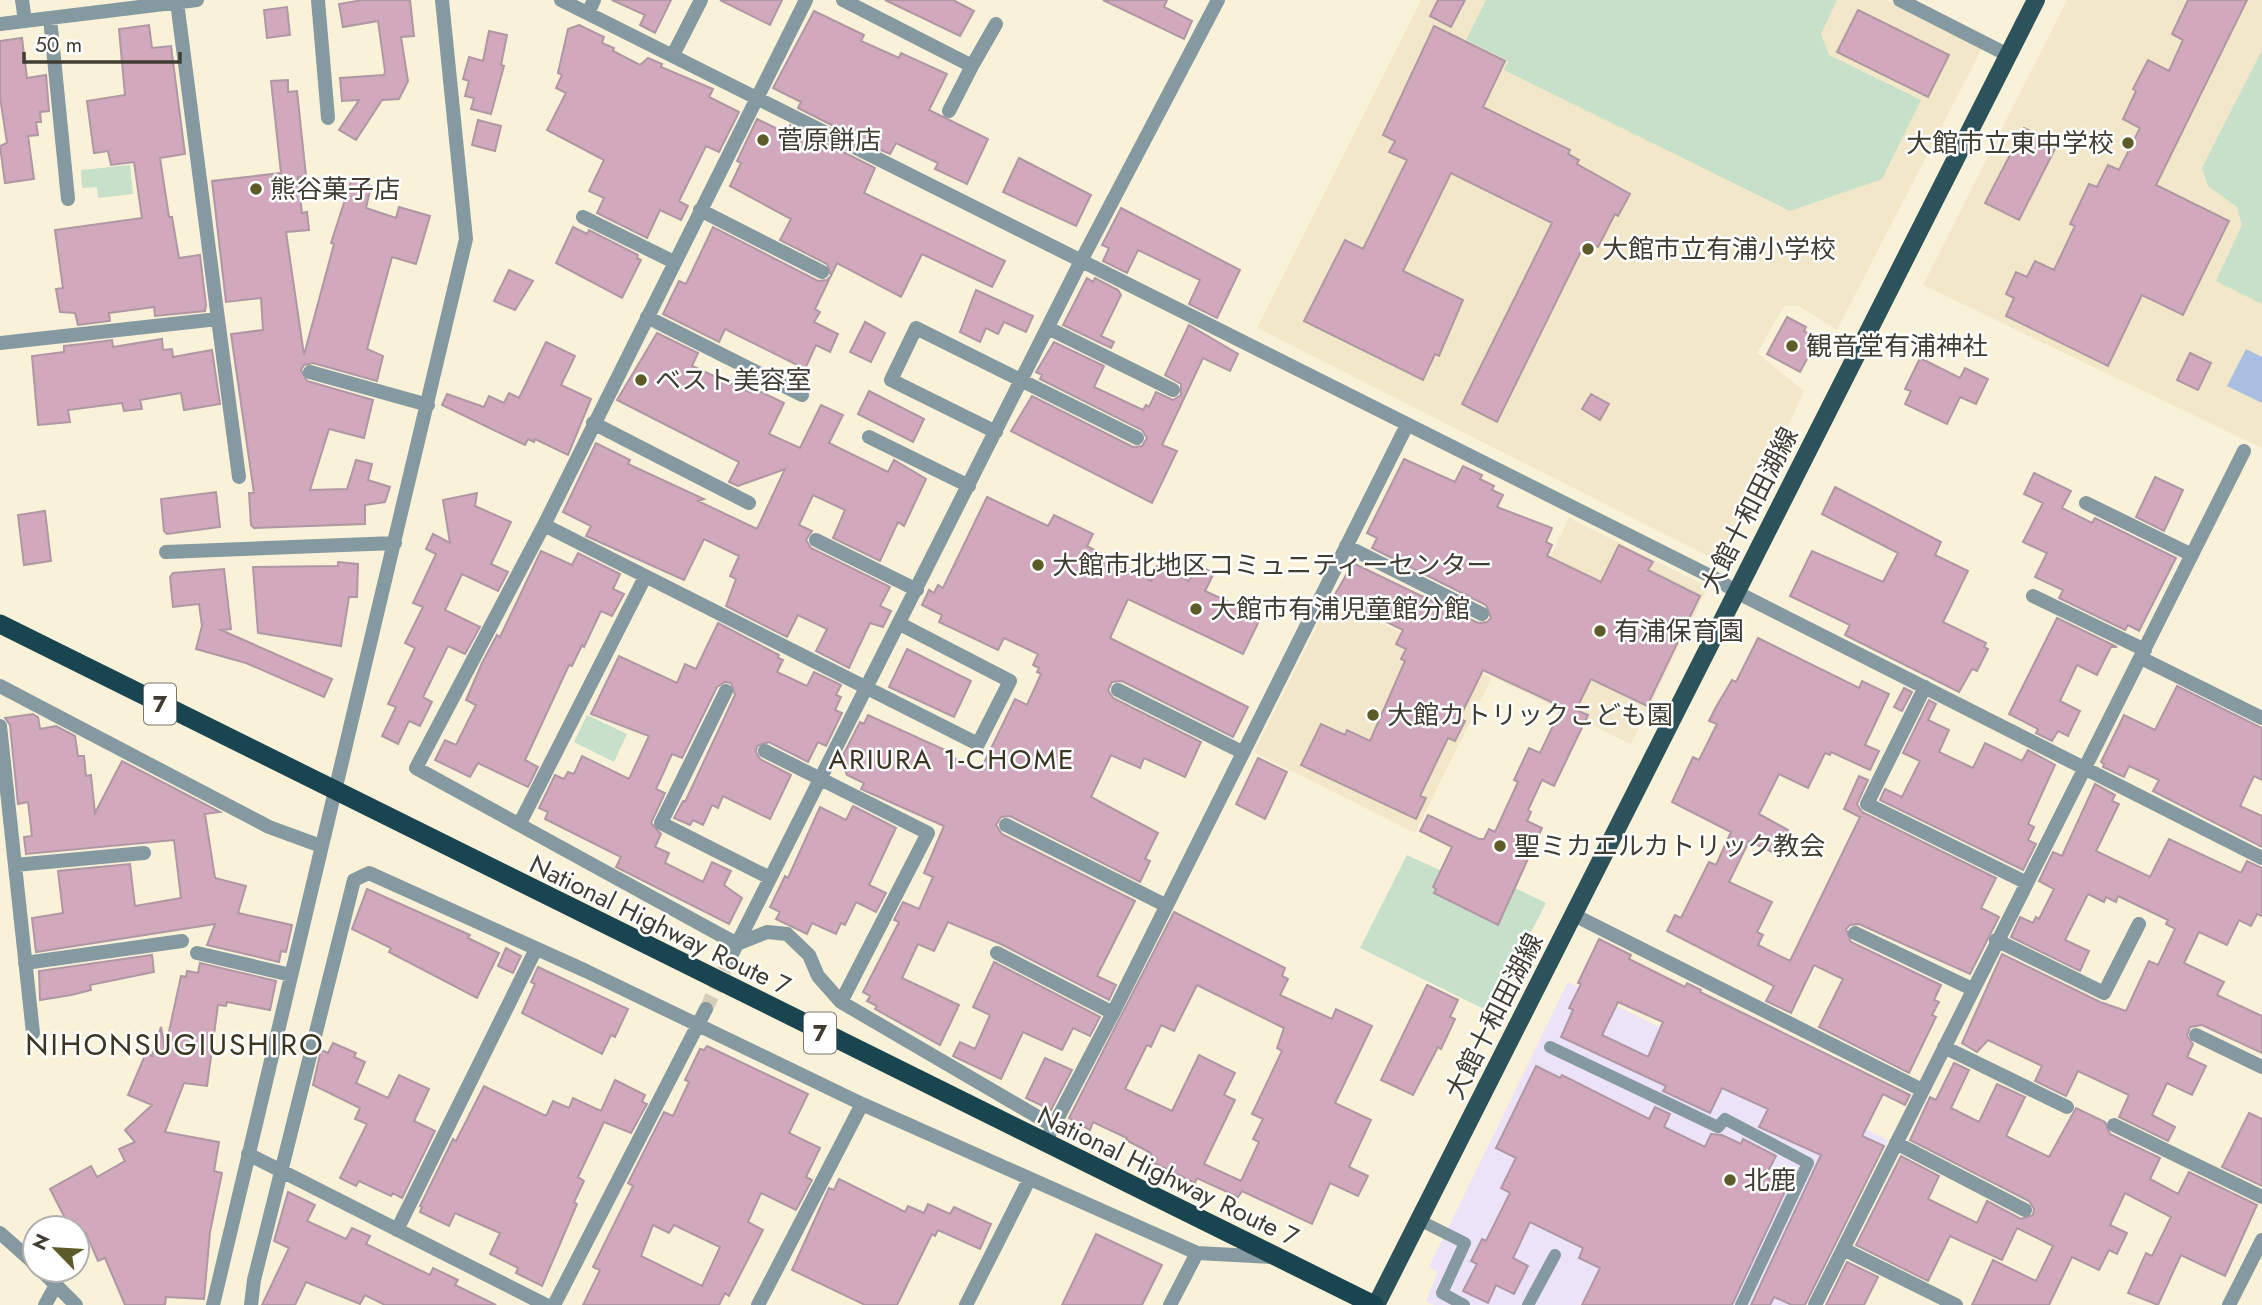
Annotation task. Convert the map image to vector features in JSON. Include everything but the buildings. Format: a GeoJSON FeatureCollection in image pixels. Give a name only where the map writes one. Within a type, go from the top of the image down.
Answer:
{"type":"FeatureCollection","features":[{"type":"Feature","properties":{"kind":"highway","name":"National Highway Route 7"},"geometry":{"type":"LineString","coordinates":[[0,624],[1044,1144],[1375,1305]]}},
{"type":"Feature","properties":{"kind":"main road","name":"大館十和田湖線"},"geometry":{"type":"LineString","coordinates":[[1375,1305],[2036,0]]}},
{"type":"Feature","properties":{"kind":"street"},"geometry":{"type":"LineString","coordinates":[[22,0],[25,21]]}},
{"type":"Feature","properties":{"kind":"street"},"geometry":{"type":"LineString","coordinates":[[0,24],[197,0]]}},
{"type":"Feature","properties":{"kind":"street"},"geometry":{"type":"LineString","coordinates":[[317,0],[328,118]]}},
{"type":"Feature","properties":{"kind":"street"},"geometry":{"type":"LineString","coordinates":[[213,1305],[466,239],[442,0]]}},
{"type":"Feature","properties":{"kind":"street"},"geometry":{"type":"LineString","coordinates":[[561,0],[591,6],[673,55],[1720,581],[2262,858]]}},
{"type":"Feature","properties":{"kind":"street"},"geometry":{"type":"LineString","coordinates":[[673,55],[701,0]]}},
{"type":"Feature","properties":{"kind":"street"},"geometry":{"type":"LineString","coordinates":[[737,944],[416,768],[544,524],[806,0]]}},
{"type":"Feature","properties":{"kind":"street"},"geometry":{"type":"LineString","coordinates":[[844,0],[972,66]]}},
{"type":"Feature","properties":{"kind":"street"},"geometry":{"type":"LineString","coordinates":[[729,960],[1081,261],[1218,0]]}},
{"type":"Feature","properties":{"kind":"street"},"geometry":{"type":"LineString","coordinates":[[1900,0],[2008,55]]}},
{"type":"Feature","properties":{"kind":"street"},"geometry":{"type":"LineString","coordinates":[[177,2],[239,477]]}},
{"type":"Feature","properties":{"kind":"street"},"geometry":{"type":"LineString","coordinates":[[50,18],[68,199]]}},
{"type":"Feature","properties":{"kind":"street"},"geometry":{"type":"LineString","coordinates":[[949,111],[996,24]]}},
{"type":"Feature","properties":{"kind":"street"},"geometry":{"type":"LineString","coordinates":[[700,210],[822,272]]}},
{"type":"Feature","properties":{"kind":"street"},"geometry":{"type":"LineString","coordinates":[[583,217],[674,262]]}},
{"type":"Feature","properties":{"kind":"street"},"geometry":{"type":"LineString","coordinates":[[647,317],[802,395]]}},
{"type":"Feature","properties":{"kind":"street"},"geometry":{"type":"LineString","coordinates":[[0,343],[218,319]]}},
{"type":"Feature","properties":{"kind":"street"},"geometry":{"type":"LineString","coordinates":[[996,432],[891,380],[916,328],[1137,438]]}},
{"type":"Feature","properties":{"kind":"street"},"geometry":{"type":"LineString","coordinates":[[1048,328],[1173,390]]}},
{"type":"Feature","properties":{"kind":"street"},"geometry":{"type":"LineString","coordinates":[[310,372],[428,405]]}},
{"type":"Feature","properties":{"kind":"street"},"geometry":{"type":"LineString","coordinates":[[593,424],[748,503]]}},
{"type":"Feature","properties":{"kind":"street"},"geometry":{"type":"LineString","coordinates":[[1044,1144],[1113,1013],[1407,425]]}},
{"type":"Feature","properties":{"kind":"street"},"geometry":{"type":"LineString","coordinates":[[869,437],[969,486]]}},
{"type":"Feature","properties":{"kind":"street"},"geometry":{"type":"LineString","coordinates":[[1815,1305],[2025,882],[2244,451]]}},
{"type":"Feature","properties":{"kind":"street"},"geometry":{"type":"LineString","coordinates":[[2085,503],[2192,555]]}},
{"type":"Feature","properties":{"kind":"street"},"geometry":{"type":"LineString","coordinates":[[544,524],[978,744],[1010,681],[900,624]]}},
{"type":"Feature","properties":{"kind":"street"},"geometry":{"type":"LineString","coordinates":[[816,540],[917,590]]}},
{"type":"Feature","properties":{"kind":"street"},"geometry":{"type":"LineString","coordinates":[[166,552],[395,543]]}},
{"type":"Feature","properties":{"kind":"street"},"geometry":{"type":"LineString","coordinates":[[1346,546],[1482,614]]}},
{"type":"Feature","properties":{"kind":"street"},"geometry":{"type":"LineString","coordinates":[[520,824],[645,576]]}},
{"type":"Feature","properties":{"kind":"street"},"geometry":{"type":"LineString","coordinates":[[2033,596],[2262,718]]}},
{"type":"Feature","properties":{"kind":"street"},"geometry":{"type":"LineString","coordinates":[[0,686],[269,827],[321,846]]}},
{"type":"Feature","properties":{"kind":"street"},"geometry":{"type":"LineString","coordinates":[[1925,687],[1867,804],[2025,882]]}},
{"type":"Feature","properties":{"kind":"street"},"geometry":{"type":"LineString","coordinates":[[1118,690],[1242,752]]}},
{"type":"Feature","properties":{"kind":"street"},"geometry":{"type":"LineString","coordinates":[[726,691],[661,823],[770,878]]}},
{"type":"Feature","properties":{"kind":"street"},"geometry":{"type":"LineString","coordinates":[[0,726],[33,1033]]}},
{"type":"Feature","properties":{"kind":"street"},"geometry":{"type":"LineString","coordinates":[[765,751],[928,833],[841,1002]]}},
{"type":"Feature","properties":{"kind":"street"},"geometry":{"type":"LineString","coordinates":[[1006,825],[1165,905]]}},
{"type":"Feature","properties":{"kind":"street"},"geometry":{"type":"LineString","coordinates":[[15,865],[144,853]]}},
{"type":"Feature","properties":{"kind":"street"},"geometry":{"type":"LineString","coordinates":[[251,1305],[254,1280],[354,880],[369,873],[862,1104],[1197,1252],[1275,1257]]}},
{"type":"Feature","properties":{"kind":"street"},"geometry":{"type":"LineString","coordinates":[[1574,915],[1923,1090]]}},
{"type":"Feature","properties":{"kind":"street"},"geometry":{"type":"LineString","coordinates":[[1996,940],[2104,993],[2139,924]]}},
{"type":"Feature","properties":{"kind":"street"},"geometry":{"type":"LineString","coordinates":[[737,944],[767,932],[787,934],[809,955],[818,976],[841,1002],[1055,1127]]}},
{"type":"Feature","properties":{"kind":"street"},"geometry":{"type":"LineString","coordinates":[[1855,933],[1972,989]]}},
{"type":"Feature","properties":{"kind":"street"},"geometry":{"type":"LineString","coordinates":[[25,963],[182,941]]}},
{"type":"Feature","properties":{"kind":"street"},"geometry":{"type":"LineString","coordinates":[[397,1230],[536,949]]}},
{"type":"Feature","properties":{"kind":"street"},"geometry":{"type":"LineString","coordinates":[[197,953],[291,975]]}},
{"type":"Feature","properties":{"kind":"street"},"geometry":{"type":"LineString","coordinates":[[997,953],[1113,1013]]}},
{"type":"Feature","properties":{"kind":"street"},"geometry":{"type":"LineString","coordinates":[[554,1305],[706,1009]]}},
{"type":"Feature","properties":{"kind":"street"},"geometry":{"type":"LineString","coordinates":[[2196,1035],[2262,1067]]}},
{"type":"Feature","properties":{"kind":"street"},"geometry":{"type":"LineString","coordinates":[[1944,1047],[2067,1107]]}},
{"type":"Feature","properties":{"kind":"street"},"geometry":{"type":"LineString","coordinates":[[758,1305],[862,1104]]}},
{"type":"Feature","properties":{"kind":"street"},"geometry":{"type":"LineString","coordinates":[[2115,1125],[2262,1196]]}},
{"type":"Feature","properties":{"kind":"street"},"geometry":{"type":"LineString","coordinates":[[1896,1143],[2025,1210]]}},
{"type":"Feature","properties":{"kind":"street"},"geometry":{"type":"LineString","coordinates":[[248,1154],[546,1305]]}},
{"type":"Feature","properties":{"kind":"street"},"geometry":{"type":"LineString","coordinates":[[966,1305],[1029,1180]]}},
{"type":"Feature","properties":{"kind":"street"},"geometry":{"type":"LineString","coordinates":[[0,1233],[21,1252]]}},
{"type":"Feature","properties":{"kind":"street"},"geometry":{"type":"LineString","coordinates":[[2229,1305],[2262,1240]]}},
{"type":"Feature","properties":{"kind":"street"},"geometry":{"type":"LineString","coordinates":[[1843,1249],[1956,1305]]}},
{"type":"Feature","properties":{"kind":"street"},"geometry":{"type":"LineString","coordinates":[[1170,1305],[1197,1252]]}},
{"type":"Feature","properties":{"kind":"street"},"geometry":{"type":"LineString","coordinates":[[45,1305],[56,1285],[76,1305]]}},
{"type":"Feature","properties":{"kind":"lane"},"geometry":{"type":"LineString","coordinates":[[1550,1047],[1718,1128],[1725,1119],[1808,1163],[1741,1305]]}},
{"type":"Feature","properties":{"kind":"lane"},"geometry":{"type":"LineString","coordinates":[[1419,1220],[1465,1243],[1442,1293],[1464,1305]]}},
{"type":"Feature","properties":{"kind":"lane"},"geometry":{"type":"LineString","coordinates":[[1528,1305],[1555,1255]]}},
{"type":"Feature","properties":{"kind":"shaded area","name":"大館市立有浦小学校"},"geometry":{"type":"Polygon","coordinates":[[[1421,0],[1887,0],[1982,48],[1837,330],[1799,306],[1784,306],[1757,353],[1804,391],[1724,564],[1257,328],[1421,0]]]}},
{"type":"Feature","properties":{"kind":"shaded area","name":"大館市立東中学校"},"geometry":{"type":"Polygon","coordinates":[[[2067,0],[2262,0],[2262,448],[1923,285],[2067,0]]]}},
{"type":"Feature","properties":{"kind":"shaded area","name":"有浦保育園"},"geometry":{"type":"Polygon","coordinates":[[[1569,518],[1708,587],[1631,744],[1491,676],[1569,518]]]}},
{"type":"Feature","properties":{"kind":"shaded area","name":"大館カトリックこども園"},"geometry":{"type":"Polygon","coordinates":[[[1331,598],[1492,678],[1415,833],[1254,752],[1331,598]]]}},
{"type":"Feature","properties":{"kind":"shaded area","name":"北鹿"},"geometry":{"type":"Polygon","coordinates":[[[1568,982],[1888,1140],[1802,1305],[1434,1305],[1426,1301],[1438,1272],[1429,1267],[1568,982]]]}},
{"type":"Feature","properties":{"kind":"green space"},"geometry":{"type":"Polygon","coordinates":[[[1486,0],[1837,0],[1821,34],[1829,55],[1921,100],[1882,179],[1790,211],[1504,70],[1508,61],[1466,40],[1486,0]]]}},
{"type":"Feature","properties":{"kind":"green space"},"geometry":{"type":"Polygon","coordinates":[[[2262,50],[2262,304],[2216,281],[2242,225],[2237,207],[2208,186],[2202,168],[2262,50]]]}},
{"type":"Feature","properties":{"kind":"green space"},"geometry":{"type":"Polygon","coordinates":[[[130,165],[133,194],[98,198],[97,187],[82,188],[81,170],[130,165]]]}},
{"type":"Feature","properties":{"kind":"green space"},"geometry":{"type":"Polygon","coordinates":[[[587,715],[627,734],[614,762],[574,742],[587,715]]]}},
{"type":"Feature","properties":{"kind":"green space"},"geometry":{"type":"Polygon","coordinates":[[[1407,855],[1442,871],[1449,856],[1546,903],[1490,1012],[1360,948],[1407,855]]]}},
{"type":"Feature","properties":{"kind":"water"},"geometry":{"type":"Polygon","coordinates":[[[2246,349],[2262,357],[2262,403],[2227,386],[2246,349]]]}},
{"type":"Feature","properties":{"kind":"tunnel"},"geometry":{"type":"LineString","coordinates":[[706,1009],[729,960]]}},
{"type":"Feature","properties":{"kind":"place","name":"菅原餅店"},"geometry":{"type":"Point","coordinates":[763,140]}},
{"type":"Feature","properties":{"kind":"place","name":"大館市立東中学校"},"geometry":{"type":"Point","coordinates":[2128,143]}},
{"type":"Feature","properties":{"kind":"place","name":"熊谷菓子店"},"geometry":{"type":"Point","coordinates":[256,189]}},
{"type":"Feature","properties":{"kind":"place","name":"大館市立有浦小学校"},"geometry":{"type":"Point","coordinates":[1588,249]}},
{"type":"Feature","properties":{"kind":"place","name":"観音堂有浦神社"},"geometry":{"type":"Point","coordinates":[1792,346]}},
{"type":"Feature","properties":{"kind":"place","name":"ベスト美容室"},"geometry":{"type":"Point","coordinates":[641,380]}},
{"type":"Feature","properties":{"kind":"place","name":"大館市北地区コミュニティーセンター"},"geometry":{"type":"Point","coordinates":[1038,565]}},
{"type":"Feature","properties":{"kind":"place","name":"大館市有浦児童館分館"},"geometry":{"type":"Point","coordinates":[1196,609]}},
{"type":"Feature","properties":{"kind":"place","name":"有浦保育園"},"geometry":{"type":"Point","coordinates":[1600,631]}},
{"type":"Feature","properties":{"kind":"place","name":"大館カトリックこども園"},"geometry":{"type":"Point","coordinates":[1373,715]}},
{"type":"Feature","properties":{"kind":"place","name":"聖ミカエルカトリック教会"},"geometry":{"type":"Point","coordinates":[1500,846]}},
{"type":"Feature","properties":{"kind":"place","name":"北鹿"},"geometry":{"type":"Point","coordinates":[1730,1180]}},
{"type":"Feature","properties":{"kind":"district","name":"ARIURA 1-CHOME"},"geometry":{"type":"Point","coordinates":[952,759]}},
{"type":"Feature","properties":{"kind":"district","name":"NIHONSUGIUSHIRO"},"geometry":{"type":"Point","coordinates":[175,1045]}}]}
